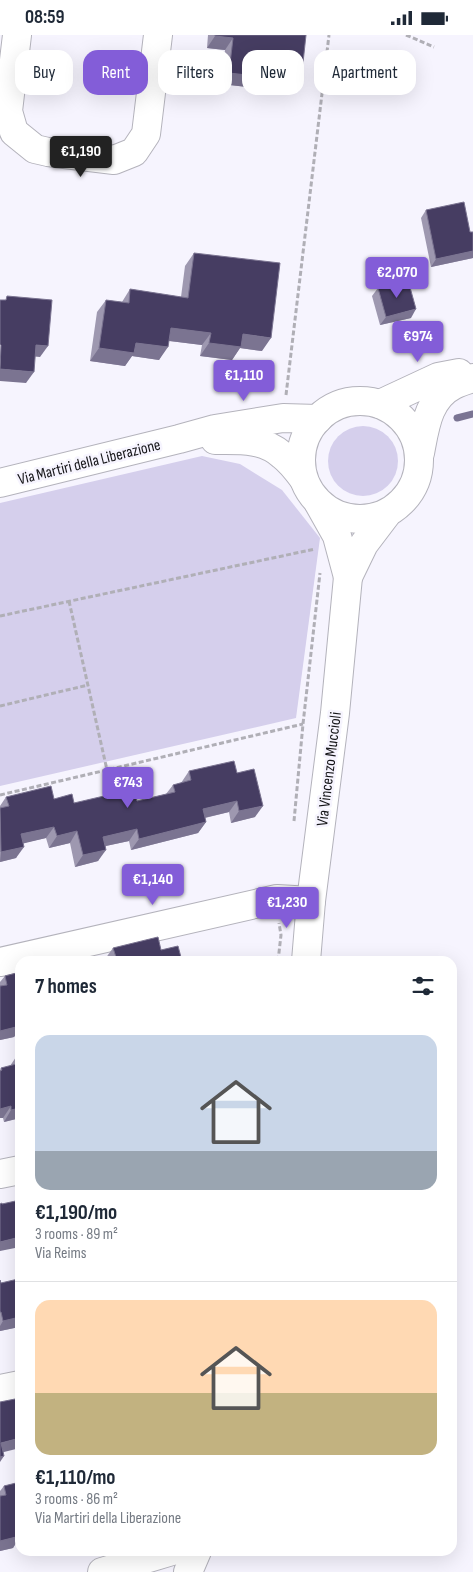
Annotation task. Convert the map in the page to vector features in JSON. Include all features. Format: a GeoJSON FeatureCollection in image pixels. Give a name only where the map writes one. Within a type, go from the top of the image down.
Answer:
{"type":"FeatureCollection","features":[{"type":"Feature","properties":{"kind":"street"},"geometry":{"type":"LineString","coordinates":[[17,35],[8,111],[14,132],[35,149],[114,160],[134,152],[146,134],[158,35]]}},
{"type":"Feature","properties":{"kind":"street"},"geometry":{"type":"LineString","coordinates":[[380,404],[438,377],[473,370]]}},
{"type":"Feature","properties":{"kind":"street","name":"Via Martiri della Liberazione"},"geometry":{"type":"LineString","coordinates":[[178,439],[256,441],[272,447],[284,456],[303,478],[319,504],[334,514],[351,519],[369,520],[386,515],[402,504],[413,489],[419,472],[425,425],[430,409],[439,395],[454,385],[473,378]]}},
{"type":"Feature","properties":{"kind":"street","name":"Via Martiri della Liberazione"},"geometry":{"type":"LineString","coordinates":[[303,478],[300,463],[302,446],[308,431],[318,419],[331,409],[347,402],[363,401],[380,404],[395,411],[407,423],[416,437],[420,453]]}},
{"type":"Feature","properties":{"kind":"street","name":"Via Martiri della Liberazione"},"geometry":{"type":"LineString","coordinates":[[0,483],[215,429],[282,418],[318,419]]}},
{"type":"Feature","properties":{"kind":"street"},"geometry":{"type":"LineString","coordinates":[[319,504],[337,536],[348,577]]}},
{"type":"Feature","properties":{"kind":"street"},"geometry":{"type":"LineString","coordinates":[[348,577],[364,544],[386,515]]}},
{"type":"Feature","properties":{"kind":"street","name":"Via Vincenzo Muccioli"},"geometry":{"type":"LineString","coordinates":[[306,956],[311,901],[336,713],[348,577]]}},
{"type":"Feature","properties":{"kind":"street"},"geometry":{"type":"LineString","coordinates":[[26,956],[277,899],[311,901]]}},
{"type":"Feature","properties":{"kind":"street"},"geometry":{"type":"LineString","coordinates":[[0,962],[15,959]]}},
{"type":"Feature","properties":{"kind":"street"},"geometry":{"type":"LineString","coordinates":[[0,1174],[15,1171]]}},
{"type":"Feature","properties":{"kind":"street"},"geometry":{"type":"LineString","coordinates":[[0,1389],[15,1386]]}},
{"type":"Feature","properties":{"kind":"street"},"geometry":{"type":"LineString","coordinates":[[102,1572],[155,1556]]}},
{"type":"Feature","properties":{"kind":"street"},"geometry":{"type":"LineString","coordinates":[[188,1572],[195,1556]]}},
{"type":"Feature","properties":{"kind":"path"},"geometry":{"type":"LineString","coordinates":[[282,418],[329,35]]}},
{"type":"Feature","properties":{"kind":"path"},"geometry":{"type":"LineString","coordinates":[[406,35],[434,47]]}},
{"type":"Feature","properties":{"kind":"path"},"geometry":{"type":"LineString","coordinates":[[0,615],[323,548]]}},
{"type":"Feature","properties":{"kind":"path"},"geometry":{"type":"LineString","coordinates":[[293,829],[320,567]]}},
{"type":"Feature","properties":{"kind":"path"},"geometry":{"type":"LineString","coordinates":[[69,601],[107,770]]}},
{"type":"Feature","properties":{"kind":"path"},"geometry":{"type":"LineString","coordinates":[[0,706],[88,685]]}},
{"type":"Feature","properties":{"kind":"path"},"geometry":{"type":"LineString","coordinates":[[0,795],[303,724]]}},
{"type":"Feature","properties":{"kind":"shaded area"},"geometry":{"type":"Polygon","coordinates":[[[363,426],[376,429],[388,436],[395,448],[398,461],[395,474],[388,486],[376,493],[363,496],[350,493],[338,486],[331,474],[328,461],[331,448],[338,436],[350,429],[363,426]]]}},
{"type":"Feature","properties":{"kind":"shaded area"},"geometry":{"type":"Polygon","coordinates":[[[202,456],[240,464],[282,490],[320,538],[296,718],[0,786],[0,503],[202,456]]]}},
{"type":"Feature","properties":{"kind":"building"},"geometry":{"type":"Polygon","coordinates":[[[306,35],[304,53],[304,50],[242,50],[242,74],[232,73],[233,38],[215,36],[306,35]]]}},
{"type":"Feature","properties":{"kind":"building"},"geometry":{"type":"Polygon","coordinates":[[[464,202],[470,232],[473,232],[473,251],[436,259],[426,210],[464,202]]]}},
{"type":"Feature","properties":{"kind":"building"},"geometry":{"type":"Polygon","coordinates":[[[194,253],[280,263],[271,338],[243,334],[241,347],[209,343],[211,333],[171,328],[168,347],[136,343],[134,353],[99,348],[106,300],[129,303],[130,289],[188,298],[194,253]]]}},
{"type":"Feature","properties":{"kind":"building"},"geometry":{"type":"Polygon","coordinates":[[[408,280],[416,309],[386,317],[378,288],[408,280]]]}},
{"type":"Feature","properties":{"kind":"building"},"geometry":{"type":"Polygon","coordinates":[[[7,296],[52,300],[48,346],[36,345],[34,372],[0,369],[0,300],[6,300],[7,296]]]}},
{"type":"Feature","properties":{"kind":"building"},"geometry":{"type":"Polygon","coordinates":[[[234,761],[237,773],[254,769],[263,806],[239,811],[237,801],[203,809],[206,822],[139,839],[137,829],[103,837],[106,850],[83,855],[77,831],[57,836],[54,827],[21,834],[24,847],[1,852],[0,808],[9,806],[6,797],[51,786],[54,799],[72,794],[74,803],[134,789],[137,801],[175,792],[173,785],[191,780],[189,771],[234,761]]]}},
{"type":"Feature","properties":{"kind":"building"},"geometry":{"type":"Polygon","coordinates":[[[158,937],[161,950],[178,946],[181,956],[116,956],[113,948],[158,937]]]}},
{"type":"Feature","properties":{"kind":"building"},"geometry":{"type":"Polygon","coordinates":[[[15,973],[15,1027],[0,1031],[0,986],[7,985],[5,976],[15,973]]]}},
{"type":"Feature","properties":{"kind":"building"},"geometry":{"type":"Polygon","coordinates":[[[15,1064],[15,1109],[11,1110],[11,1106],[0,1109],[1,1068],[15,1064]]]}},
{"type":"Feature","properties":{"kind":"building"},"geometry":{"type":"Polygon","coordinates":[[[15,1201],[15,1238],[0,1242],[0,1204],[15,1201]]]}},
{"type":"Feature","properties":{"kind":"building"},"geometry":{"type":"Polygon","coordinates":[[[0,1280],[1,1283],[15,1280],[15,1318],[3,1321],[0,1312],[0,1280]]]}},
{"type":"Feature","properties":{"kind":"building"},"geometry":{"type":"Polygon","coordinates":[[[15,1399],[15,1439],[1,1443],[4,1456],[0,1457],[0,1402],[15,1399]]]}},
{"type":"Feature","properties":{"kind":"building"},"geometry":{"type":"Polygon","coordinates":[[[15,1483],[15,1537],[0,1541],[0,1496],[6,1495],[4,1486],[15,1483]]]}},
{"type":"Feature","properties":{"kind":"waterway"},"geometry":{"type":"LineString","coordinates":[[457,418],[473,414]]}}]}
